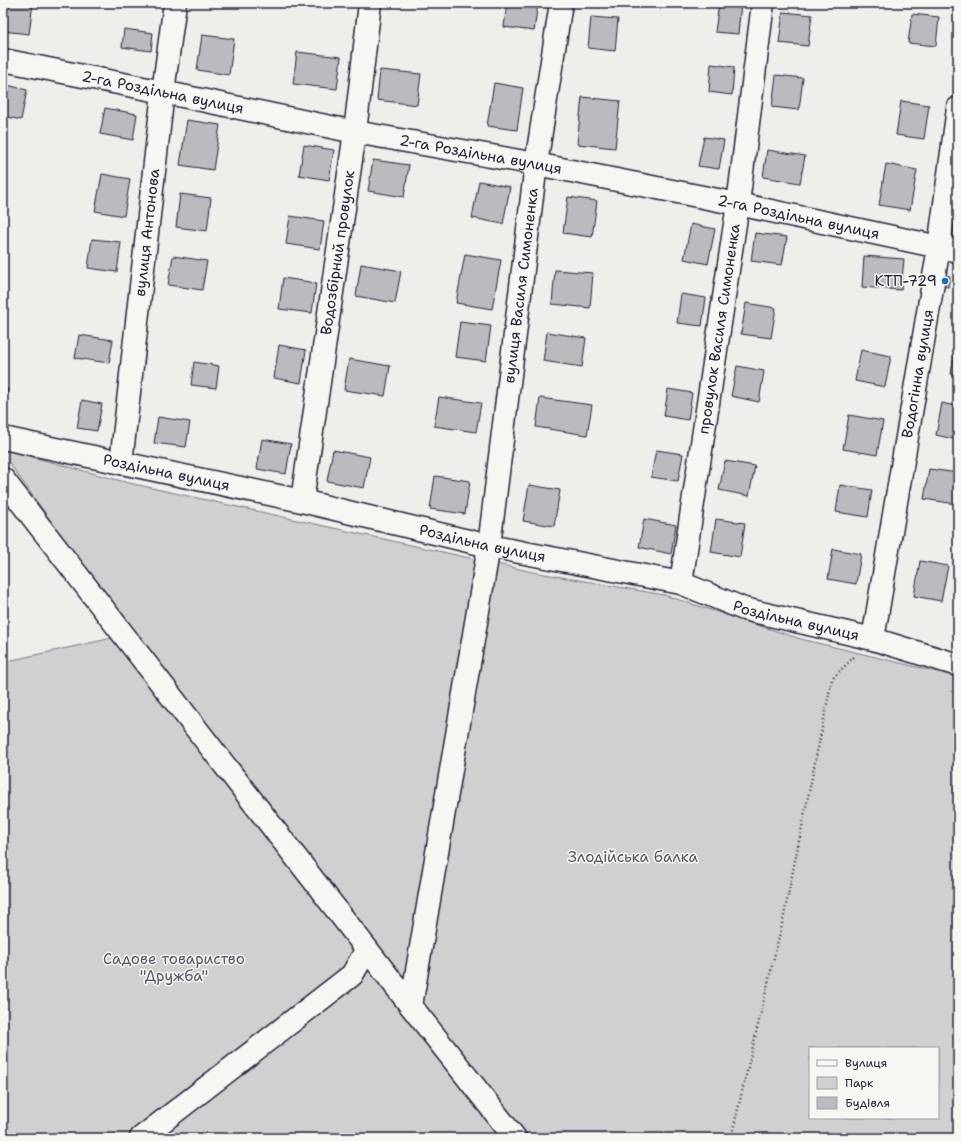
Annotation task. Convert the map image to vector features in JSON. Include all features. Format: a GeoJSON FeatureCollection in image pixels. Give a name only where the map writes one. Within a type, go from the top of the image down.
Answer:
{"type":"FeatureCollection","features":[{"type":"Feature","properties":{"kind":"street","name":"вулиця Антонова"},"geometry":{"type":"LineString","coordinates":[[121,463],[163,92],[175,3]]}},
{"type":"Feature","properties":{"kind":"street","name":"Водозбірний провулок"},"geometry":{"type":"LineString","coordinates":[[302,501],[356,132],[370,3]]}},
{"type":"Feature","properties":{"kind":"street","name":"вулиця Василя Симоненка"},"geometry":{"type":"LineString","coordinates":[[411,1006],[489,546],[536,164],[561,3]]}},
{"type":"Feature","properties":{"kind":"street","name":"провулок Василя Симоненка"},"geometry":{"type":"LineString","coordinates":[[681,583],[738,204],[763,3]]}},
{"type":"Feature","properties":{"kind":"street","name":"2-га Роздільна вулиця"},"geometry":{"type":"LineString","coordinates":[[3,60],[356,132],[536,164],[738,204],[949,249]]}},
{"type":"Feature","properties":{"kind":"street","name":"Водогінна вулиця"},"geometry":{"type":"LineString","coordinates":[[873,639],[949,249],[958,108]]}},
{"type":"Feature","properties":{"kind":"street","name":"Роздільна вулиця"},"geometry":{"type":"LineString","coordinates":[[3,438],[302,501],[489,546],[681,583],[744,609],[873,639],[958,665]]}},
{"type":"Feature","properties":{"kind":"street"},"geometry":{"type":"LineString","coordinates":[[3,479],[515,1138]]}},
{"type":"Feature","properties":{"kind":"street"},"geometry":{"type":"LineString","coordinates":[[141,1138],[352,975],[367,949]]}},
{"type":"Feature","properties":{"kind":"path"},"geometry":{"type":"LineString","coordinates":[[731,1138],[783,920],[832,679],[873,639]]}},
{"type":"Feature","properties":{"kind":"green space","name":"Злодійська балка"},"geometry":{"type":"Polygon","coordinates":[[[3,449],[129,483],[533,572],[664,595],[801,639],[958,677],[958,1138],[3,1138],[3,662],[131,634],[3,454],[3,449]]]}},
{"type":"Feature","properties":{"kind":"building"},"geometry":{"type":"Polygon","coordinates":[[[3,3],[33,3],[29,34],[3,31],[3,3]]]}},
{"type":"Feature","properties":{"kind":"building"},"geometry":{"type":"Polygon","coordinates":[[[507,3],[538,3],[534,31],[504,27],[507,3]]]}},
{"type":"Feature","properties":{"kind":"building"},"geometry":{"type":"Polygon","coordinates":[[[719,3],[741,3],[738,34],[715,32],[719,3]]]}},
{"type":"Feature","properties":{"kind":"building"},"geometry":{"type":"Polygon","coordinates":[[[783,12],[812,15],[808,46],[779,43],[783,12]]]}},
{"type":"Feature","properties":{"kind":"building"},"geometry":{"type":"Polygon","coordinates":[[[912,14],[939,17],[936,46],[908,43],[912,14]]]}},
{"type":"Feature","properties":{"kind":"building"},"geometry":{"type":"Polygon","coordinates":[[[591,17],[618,19],[615,51],[588,48],[591,17]]]}},
{"type":"Feature","properties":{"kind":"building"},"geometry":{"type":"Polygon","coordinates":[[[124,29],[153,33],[151,51],[122,47],[124,29]]]}},
{"type":"Feature","properties":{"kind":"building"},"geometry":{"type":"Polygon","coordinates":[[[202,35],[234,39],[229,75],[197,70],[202,35]]]}},
{"type":"Feature","properties":{"kind":"building"},"geometry":{"type":"Polygon","coordinates":[[[297,52],[341,57],[337,89],[293,84],[297,52]]]}},
{"type":"Feature","properties":{"kind":"building"},"geometry":{"type":"Polygon","coordinates":[[[711,64],[734,67],[732,95],[709,92],[711,64]]]}},
{"type":"Feature","properties":{"kind":"building"},"geometry":{"type":"Polygon","coordinates":[[[380,70],[421,74],[417,105],[377,100],[380,70]]]}},
{"type":"Feature","properties":{"kind":"building"},"geometry":{"type":"Polygon","coordinates":[[[776,75],[803,78],[799,110],[772,107],[776,75]]]}},
{"type":"Feature","properties":{"kind":"building"},"geometry":{"type":"Polygon","coordinates":[[[494,83],[523,88],[517,130],[487,126],[494,83]]]}},
{"type":"Feature","properties":{"kind":"building"},"geometry":{"type":"Polygon","coordinates":[[[3,84],[27,90],[21,120],[3,116],[3,84]]]}},
{"type":"Feature","properties":{"kind":"building"},"geometry":{"type":"Polygon","coordinates":[[[582,97],[620,101],[615,148],[577,144],[582,97]]]}},
{"type":"Feature","properties":{"kind":"building"},"geometry":{"type":"Polygon","coordinates":[[[901,101],[929,105],[924,139],[896,135],[901,101]]]}},
{"type":"Feature","properties":{"kind":"building"},"geometry":{"type":"Polygon","coordinates":[[[105,108],[137,114],[133,140],[100,134],[105,108]]]}},
{"type":"Feature","properties":{"kind":"building"},"geometry":{"type":"Polygon","coordinates":[[[187,120],[220,125],[213,170],[180,165],[187,120]]]}},
{"type":"Feature","properties":{"kind":"building"},"geometry":{"type":"Polygon","coordinates":[[[704,137],[724,140],[719,169],[698,166],[704,137]]]}},
{"type":"Feature","properties":{"kind":"building"},"geometry":{"type":"Polygon","coordinates":[[[304,145],[334,150],[329,180],[299,175],[304,145]]]}},
{"type":"Feature","properties":{"kind":"building"},"geometry":{"type":"Polygon","coordinates":[[[767,150],[805,156],[800,183],[763,177],[767,150]]]}},
{"type":"Feature","properties":{"kind":"building"},"geometry":{"type":"Polygon","coordinates":[[[373,160],[409,165],[404,197],[368,191],[373,160]]]}},
{"type":"Feature","properties":{"kind":"building"},"geometry":{"type":"Polygon","coordinates":[[[886,164],[917,170],[910,210],[879,205],[886,164]]]}},
{"type":"Feature","properties":{"kind":"building"},"geometry":{"type":"Polygon","coordinates":[[[102,174],[130,179],[124,216],[95,211],[102,174]]]}},
{"type":"Feature","properties":{"kind":"building"},"geometry":{"type":"Polygon","coordinates":[[[479,181],[510,187],[503,224],[472,218],[479,181]]]}},
{"type":"Feature","properties":{"kind":"building"},"geometry":{"type":"Polygon","coordinates":[[[180,194],[211,198],[207,231],[176,227],[180,194]]]}},
{"type":"Feature","properties":{"kind":"building"},"geometry":{"type":"Polygon","coordinates":[[[568,197],[597,201],[592,237],[563,233],[568,197]]]}},
{"type":"Feature","properties":{"kind":"building"},"geometry":{"type":"Polygon","coordinates":[[[290,216],[324,221],[320,249],[286,244],[290,216]]]}},
{"type":"Feature","properties":{"kind":"building"},"geometry":{"type":"Polygon","coordinates":[[[691,224],[715,229],[708,264],[684,259],[691,224]]]}},
{"type":"Feature","properties":{"kind":"building"},"geometry":{"type":"Polygon","coordinates":[[[755,233],[787,237],[782,265],[751,261],[755,233]]]}},
{"type":"Feature","properties":{"kind":"building"},"geometry":{"type":"Polygon","coordinates":[[[92,239],[121,242],[117,272],[88,268],[92,239]]]}},
{"type":"Feature","properties":{"kind":"building"},"geometry":{"type":"Polygon","coordinates":[[[465,254],[501,260],[492,309],[456,303],[465,254]]]}},
{"type":"Feature","properties":{"kind":"building"},"geometry":{"type":"Polygon","coordinates":[[[173,256],[207,261],[202,290],[168,285],[173,256]]]}},
{"type":"Feature","properties":{"kind":"building"},"geometry":{"type":"Polygon","coordinates":[[[864,256],[904,259],[901,290],[862,287],[864,256]]]}},
{"type":"Feature","properties":{"kind":"building"},"geometry":{"type":"Polygon","coordinates":[[[361,264],[401,271],[395,303],[356,296],[361,264]]]}},
{"type":"Feature","properties":{"kind":"building"},"geometry":{"type":"Polygon","coordinates":[[[555,270],[593,273],[590,308],[552,304],[555,270]]]}},
{"type":"Feature","properties":{"kind":"building","name":"КТП-729"},"geometry":{"type":"Polygon","coordinates":[[[942,275],[950,276],[948,287],[940,286],[942,275]]]}},
{"type":"Feature","properties":{"kind":"building"},"geometry":{"type":"Polygon","coordinates":[[[283,278],[316,283],[312,313],[279,309],[283,278]]]}},
{"type":"Feature","properties":{"kind":"building"},"geometry":{"type":"Polygon","coordinates":[[[681,294],[706,298],[702,326],[677,323],[681,294]]]}},
{"type":"Feature","properties":{"kind":"building"},"geometry":{"type":"Polygon","coordinates":[[[746,303],[776,308],[771,338],[741,334],[746,303]]]}},
{"type":"Feature","properties":{"kind":"building"},"geometry":{"type":"Polygon","coordinates":[[[3,305],[8,306],[3,327],[3,305]]]}},
{"type":"Feature","properties":{"kind":"building"},"geometry":{"type":"Polygon","coordinates":[[[460,322],[491,326],[486,361],[455,357],[460,322]]]}},
{"type":"Feature","properties":{"kind":"building"},"geometry":{"type":"Polygon","coordinates":[[[547,332],[586,338],[582,367],[543,361],[547,332]]]}},
{"type":"Feature","properties":{"kind":"building"},"geometry":{"type":"Polygon","coordinates":[[[79,335],[113,340],[109,363],[75,358],[79,335]]]}},
{"type":"Feature","properties":{"kind":"building"},"geometry":{"type":"Polygon","coordinates":[[[279,345],[306,350],[301,383],[274,378],[279,345]]]}},
{"type":"Feature","properties":{"kind":"building"},"geometry":{"type":"Polygon","coordinates":[[[956,345],[958,346],[958,375],[951,374],[956,345]]]}},
{"type":"Feature","properties":{"kind":"building"},"geometry":{"type":"Polygon","coordinates":[[[861,350],[891,356],[885,387],[855,381],[861,350]]]}},
{"type":"Feature","properties":{"kind":"building"},"geometry":{"type":"Polygon","coordinates":[[[349,359],[390,366],[385,396],[344,390],[349,359]]]}},
{"type":"Feature","properties":{"kind":"building"},"geometry":{"type":"Polygon","coordinates":[[[194,362],[219,366],[216,388],[191,385],[194,362]]]}},
{"type":"Feature","properties":{"kind":"building"},"geometry":{"type":"Polygon","coordinates":[[[737,366],[764,371],[759,402],[731,396],[737,366]]]}},
{"type":"Feature","properties":{"kind":"building"},"geometry":{"type":"Polygon","coordinates":[[[3,388],[8,389],[3,409],[3,388]]]}},
{"type":"Feature","properties":{"kind":"building"},"geometry":{"type":"Polygon","coordinates":[[[668,389],[692,393],[688,420],[664,416],[668,389]]]}},
{"type":"Feature","properties":{"kind":"building"},"geometry":{"type":"Polygon","coordinates":[[[439,397],[481,403],[476,432],[434,426],[439,397]]]}},
{"type":"Feature","properties":{"kind":"building"},"geometry":{"type":"Polygon","coordinates":[[[540,398],[592,405],[587,435],[536,427],[540,398]]]}},
{"type":"Feature","properties":{"kind":"building"},"geometry":{"type":"Polygon","coordinates":[[[82,400],[102,404],[97,431],[77,428],[82,400]]]}},
{"type":"Feature","properties":{"kind":"building"},"geometry":{"type":"Polygon","coordinates":[[[942,403],[958,407],[958,440],[936,435],[942,403]]]}},
{"type":"Feature","properties":{"kind":"building"},"geometry":{"type":"Polygon","coordinates":[[[849,415],[883,421],[877,455],[843,449],[849,415]]]}},
{"type":"Feature","properties":{"kind":"building"},"geometry":{"type":"Polygon","coordinates":[[[158,417],[190,422],[186,447],[154,443],[158,417]]]}},
{"type":"Feature","properties":{"kind":"building"},"geometry":{"type":"Polygon","coordinates":[[[262,439],[291,444],[286,474],[257,469],[262,439]]]}},
{"type":"Feature","properties":{"kind":"building"},"geometry":{"type":"Polygon","coordinates":[[[333,450],[370,457],[364,488],[327,481],[333,450]]]}},
{"type":"Feature","properties":{"kind":"building"},"geometry":{"type":"Polygon","coordinates":[[[656,450],[683,454],[678,481],[651,477],[656,450]]]}},
{"type":"Feature","properties":{"kind":"building"},"geometry":{"type":"Polygon","coordinates":[[[725,461],[755,466],[749,496],[719,490],[725,461]]]}},
{"type":"Feature","properties":{"kind":"building"},"geometry":{"type":"Polygon","coordinates":[[[929,469],[958,473],[956,504],[924,499],[929,469]]]}},
{"type":"Feature","properties":{"kind":"building"},"geometry":{"type":"Polygon","coordinates":[[[435,476],[470,481],[465,514],[430,509],[435,476]]]}},
{"type":"Feature","properties":{"kind":"building"},"geometry":{"type":"Polygon","coordinates":[[[529,485],[560,490],[554,526],[523,521],[529,485]]]}},
{"type":"Feature","properties":{"kind":"building"},"geometry":{"type":"Polygon","coordinates":[[[840,485],[872,490],[868,517],[836,512],[840,485]]]}},
{"type":"Feature","properties":{"kind":"building"},"geometry":{"type":"Polygon","coordinates":[[[644,519],[676,525],[671,554],[639,547],[644,519]]]}},
{"type":"Feature","properties":{"kind":"building"},"geometry":{"type":"Polygon","coordinates":[[[716,519],[745,523],[740,557],[711,552],[716,519]]]}},
{"type":"Feature","properties":{"kind":"building"},"geometry":{"type":"Polygon","coordinates":[[[833,549],[861,554],[856,584],[828,579],[833,549]]]}},
{"type":"Feature","properties":{"kind":"building"},"geometry":{"type":"Polygon","coordinates":[[[920,561],[948,566],[941,601],[914,596],[920,561]]]}},
{"type":"Feature","properties":{"kind":"place","name":"КТП-729"},"geometry":{"type":"Point","coordinates":[945,281]}},
{"type":"Feature","properties":{"kind":"park label","name":"Садове товариство \"Дружба\""},"geometry":{"type":"Point","coordinates":[174,968]}}]}
